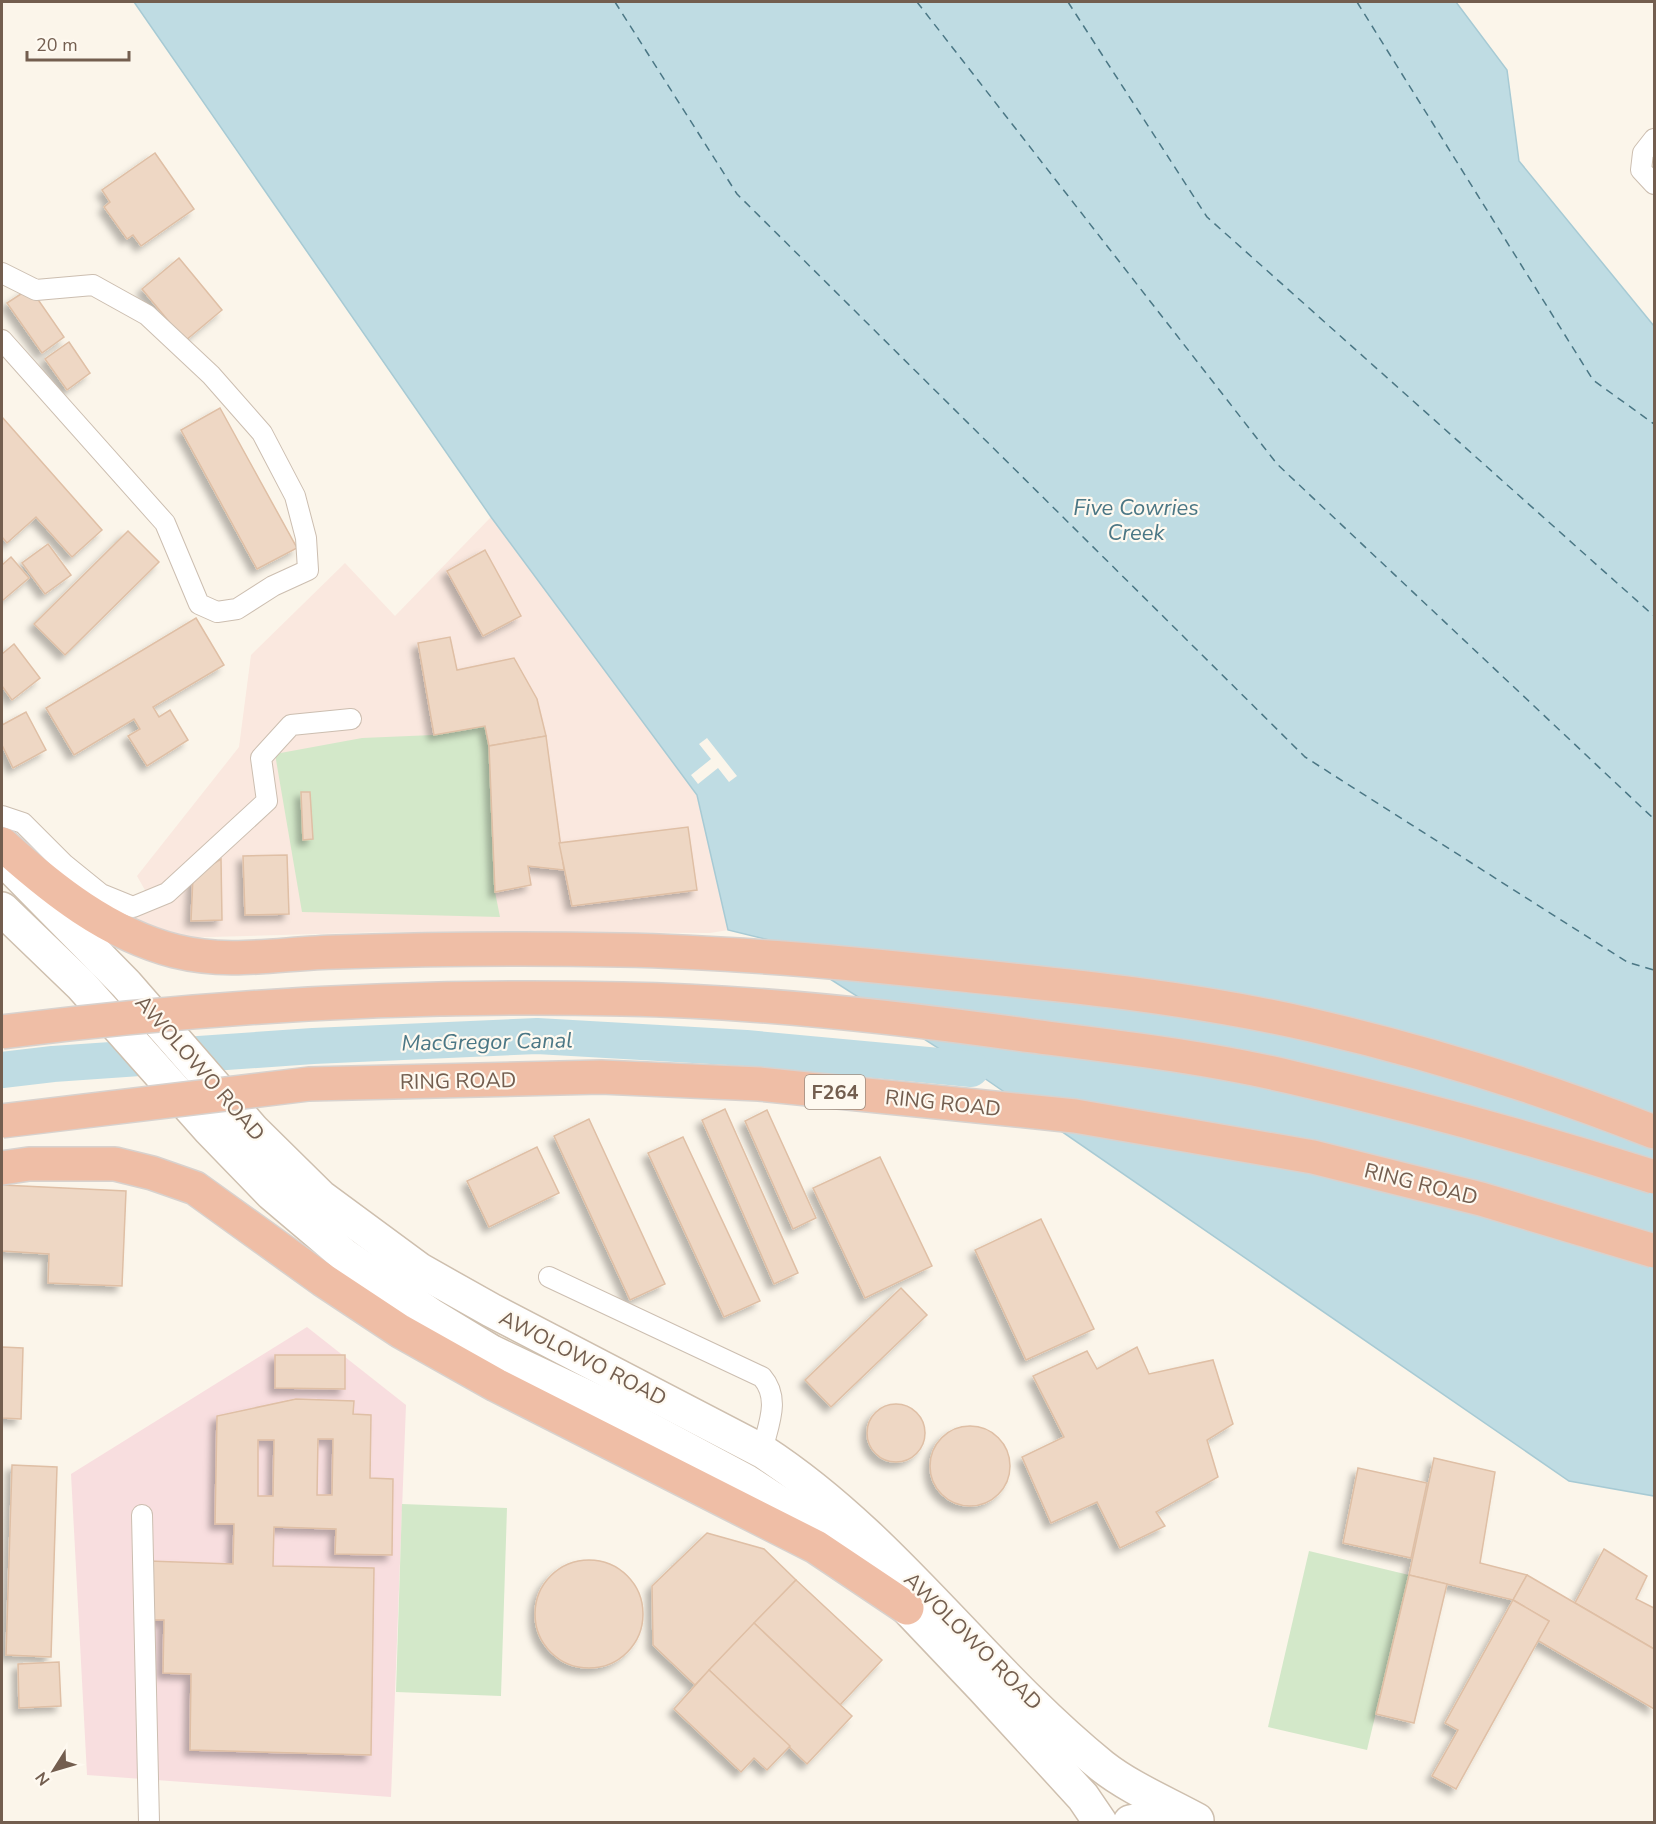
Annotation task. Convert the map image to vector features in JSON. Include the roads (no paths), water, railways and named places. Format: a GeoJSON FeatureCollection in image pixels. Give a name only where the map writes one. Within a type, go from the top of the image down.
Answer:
{"type":"FeatureCollection","features":[{"type":"Feature","properties":{"kind":"highway"},"geometry":{"type":"LineString","coordinates":[[2,844],[80,908],[124,933],[175,951],[233,960],[323,952],[496,947],[669,951],[860,964],[1163,999],[1307,1024],[1440,1058],[1598,1109],[1654,1132]]}},
{"type":"Feature","properties":{"kind":"highway"},"geometry":{"type":"LineString","coordinates":[[2,1032],[207,1009],[343,1001],[625,999],[784,1009],[972,1027],[1149,1052],[1286,1076],[1478,1125],[1654,1177]]}},
{"type":"Feature","properties":{"kind":"highway","name":"RING ROAD"},"geometry":{"type":"LineString","coordinates":[[2,1121],[309,1084],[601,1077],[759,1084],[1075,1116],[1313,1156],[1481,1199],[1654,1251]]}},
{"type":"Feature","properties":{"kind":"highway"},"geometry":{"type":"LineString","coordinates":[[2,1168],[29,1164],[115,1164],[152,1173],[195,1188],[323,1280],[400,1331],[496,1385],[816,1547],[907,1608]]}},
{"type":"Feature","properties":{"kind":"main road","name":"AWOLOWO ROAD"},"geometry":{"type":"LineString","coordinates":[[2,856],[126,984],[253,1130],[321,1197],[420,1270],[491,1310],[762,1451],[802,1477],[881,1548],[1055,1724],[1104,1767],[1201,1821]]}},
{"type":"Feature","properties":{"kind":"main road","name":"AWOLOWO ROAD"},"geometry":{"type":"LineString","coordinates":[[2,909],[81,985],[210,1130],[272,1194],[344,1255],[430,1315],[492,1352],[608,1407],[746,1481],[830,1536],[907,1608],[1083,1797],[1100,1822]]}},
{"type":"Feature","properties":{"kind":"main road"},"geometry":{"type":"LineString","coordinates":[[1130,1822],[1161,1818],[1201,1821]]}},
{"type":"Feature","properties":{"kind":"lane"},"geometry":{"type":"LineString","coordinates":[[1654,139],[1643,153],[1641,170],[1654,184]]}},
{"type":"Feature","properties":{"kind":"lane"},"geometry":{"type":"LineString","coordinates":[[2,273],[36,290],[93,285],[147,315],[211,375],[262,434],[295,496],[306,538],[308,570],[273,586],[237,609],[217,612],[199,604],[165,523],[2,340]]}},
{"type":"Feature","properties":{"kind":"lane"},"geometry":{"type":"LineString","coordinates":[[2,816],[23,824],[64,864],[101,894],[133,907],[167,893],[267,801],[261,758],[291,725],[351,719]]}},
{"type":"Feature","properties":{"kind":"lane"},"geometry":{"type":"LineString","coordinates":[[549,1277],[762,1377],[771,1387],[774,1401],[762,1451]]}},
{"type":"Feature","properties":{"kind":"lane"},"geometry":{"type":"LineString","coordinates":[[142,1515],[149,1822]]}},
{"type":"Feature","properties":{"kind":"water","name":"Five Cowries Creek"},"geometry":{"type":"Polygon","coordinates":[[[134,2],[1456,2],[1507,70],[1519,161],[1654,326],[1654,1496],[1569,1481],[971,1069],[769,940],[728,930],[697,795],[491,517],[134,2]]]}},
{"type":"Feature","properties":{"kind":"waterway","name":"MacGregor Canal"},"geometry":{"type":"LineString","coordinates":[[2,1070],[53,1064],[313,1046],[537,1036],[746,1048],[971,1069]]}}]}
